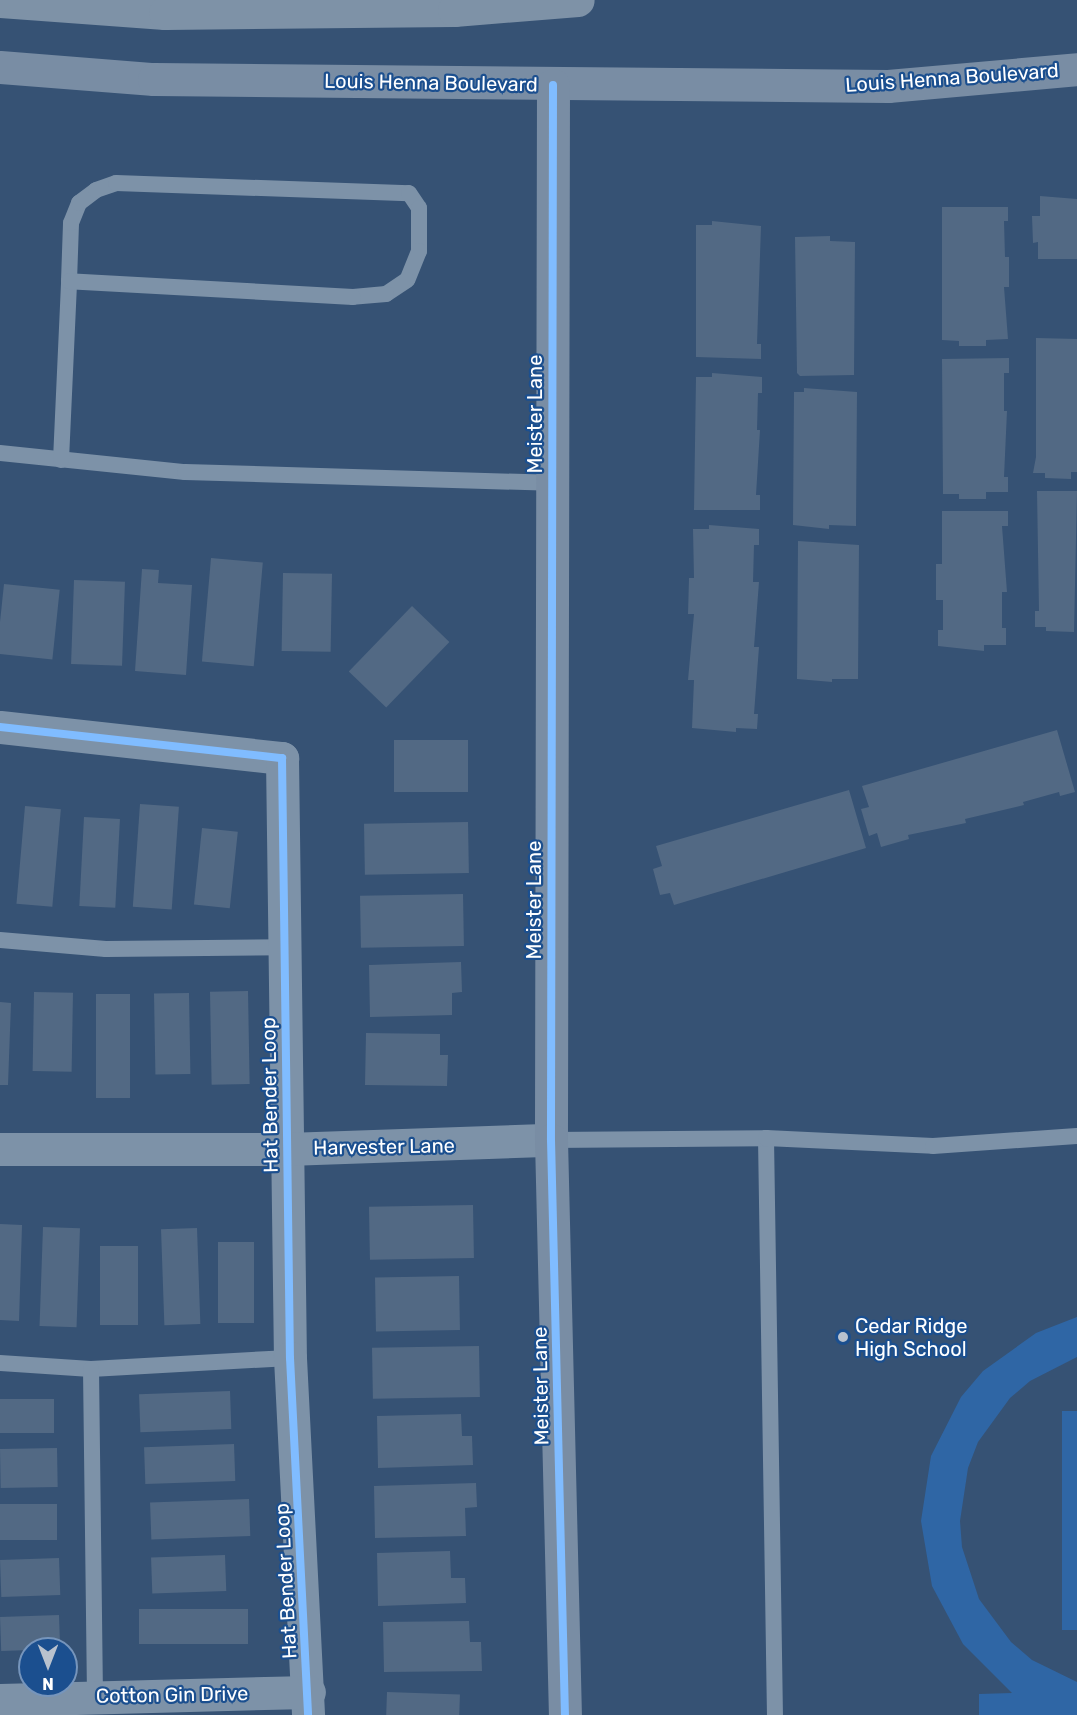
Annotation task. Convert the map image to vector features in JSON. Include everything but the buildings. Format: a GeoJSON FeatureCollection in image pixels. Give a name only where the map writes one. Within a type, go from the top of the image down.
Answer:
{"type":"FeatureCollection","features":[{"type":"Feature","properties":{"kind":"highway"},"geometry":{"type":"LineString","coordinates":[[0,1],[165,13],[454,10],[578,0]]}},
{"type":"Feature","properties":{"kind":"street","name":"Louis Henna Boulevard"},"geometry":{"type":"LineString","coordinates":[[0,67],[154,79],[553,85],[888,86],[1077,69]]}},
{"type":"Feature","properties":{"kind":"street","name":"Meister Lane"},"geometry":{"type":"LineString","coordinates":[[553,85],[551,1140],[565,1715]]}},
{"type":"Feature","properties":{"kind":"street","name":"Hat Bender Loop"},"geometry":{"type":"LineString","coordinates":[[0,727],[282,758],[290,1358],[308,1703]]}},
{"type":"Feature","properties":{"kind":"street","name":"Harvester Lane"},"geometry":{"type":"LineString","coordinates":[[0,1149],[287,1149],[551,1140]]}},
{"type":"Feature","properties":{"kind":"street","name":"Cotton Gin Drive"},"geometry":{"type":"LineString","coordinates":[[0,1700],[95,1696],[308,1703]]}},
{"type":"Feature","properties":{"kind":"lane"},"geometry":{"type":"LineString","coordinates":[[61,460],[71,223],[78,203],[116,183],[410,193],[418,208],[419,251],[407,280],[386,294],[352,297],[69,281]]}},
{"type":"Feature","properties":{"kind":"lane"},"geometry":{"type":"LineString","coordinates":[[0,453],[185,472],[551,483]]}},
{"type":"Feature","properties":{"kind":"lane"},"geometry":{"type":"LineString","coordinates":[[0,940],[106,949],[284,947]]}},
{"type":"Feature","properties":{"kind":"lane"},"geometry":{"type":"LineString","coordinates":[[551,1140],[765,1138],[933,1146],[1077,1136]]}},
{"type":"Feature","properties":{"kind":"lane"},"geometry":{"type":"LineString","coordinates":[[765,1138],[776,1715]]}},
{"type":"Feature","properties":{"kind":"lane"},"geometry":{"type":"LineString","coordinates":[[0,1364],[91,1369],[290,1358]]}},
{"type":"Feature","properties":{"kind":"lane"},"geometry":{"type":"LineString","coordinates":[[91,1369],[95,1696]]}},
{"type":"Feature","properties":{"kind":"shaded area"},"geometry":{"type":"Polygon","coordinates":[[[1077,1317],[1077,1357],[1030,1381],[1010,1398],[978,1442],[968,1468],[960,1521],[962,1547],[979,1599],[1011,1642],[1032,1660],[1077,1682],[1077,1715],[979,1715],[979,1694],[1012,1693],[963,1644],[932,1586],[921,1521],[931,1456],[961,1397],[983,1371],[1036,1333],[1077,1317]]]}},
{"type":"Feature","properties":{"kind":"shaded area"},"geometry":{"type":"Polygon","coordinates":[[[1062,1411],[1077,1411],[1077,1630],[1062,1630],[1062,1411]]]}},
{"type":"Feature","properties":{"kind":"cycle path"},"geometry":{"type":"LineString","coordinates":[[553,85],[551,1140],[565,1715]]}},
{"type":"Feature","properties":{"kind":"cycle path"},"geometry":{"type":"LineString","coordinates":[[0,727],[282,758],[290,1358],[308,1715]]}},
{"type":"Feature","properties":{"kind":"place","name":"Cedar Ridge High School"},"geometry":{"type":"Point","coordinates":[843,1337]}}]}
